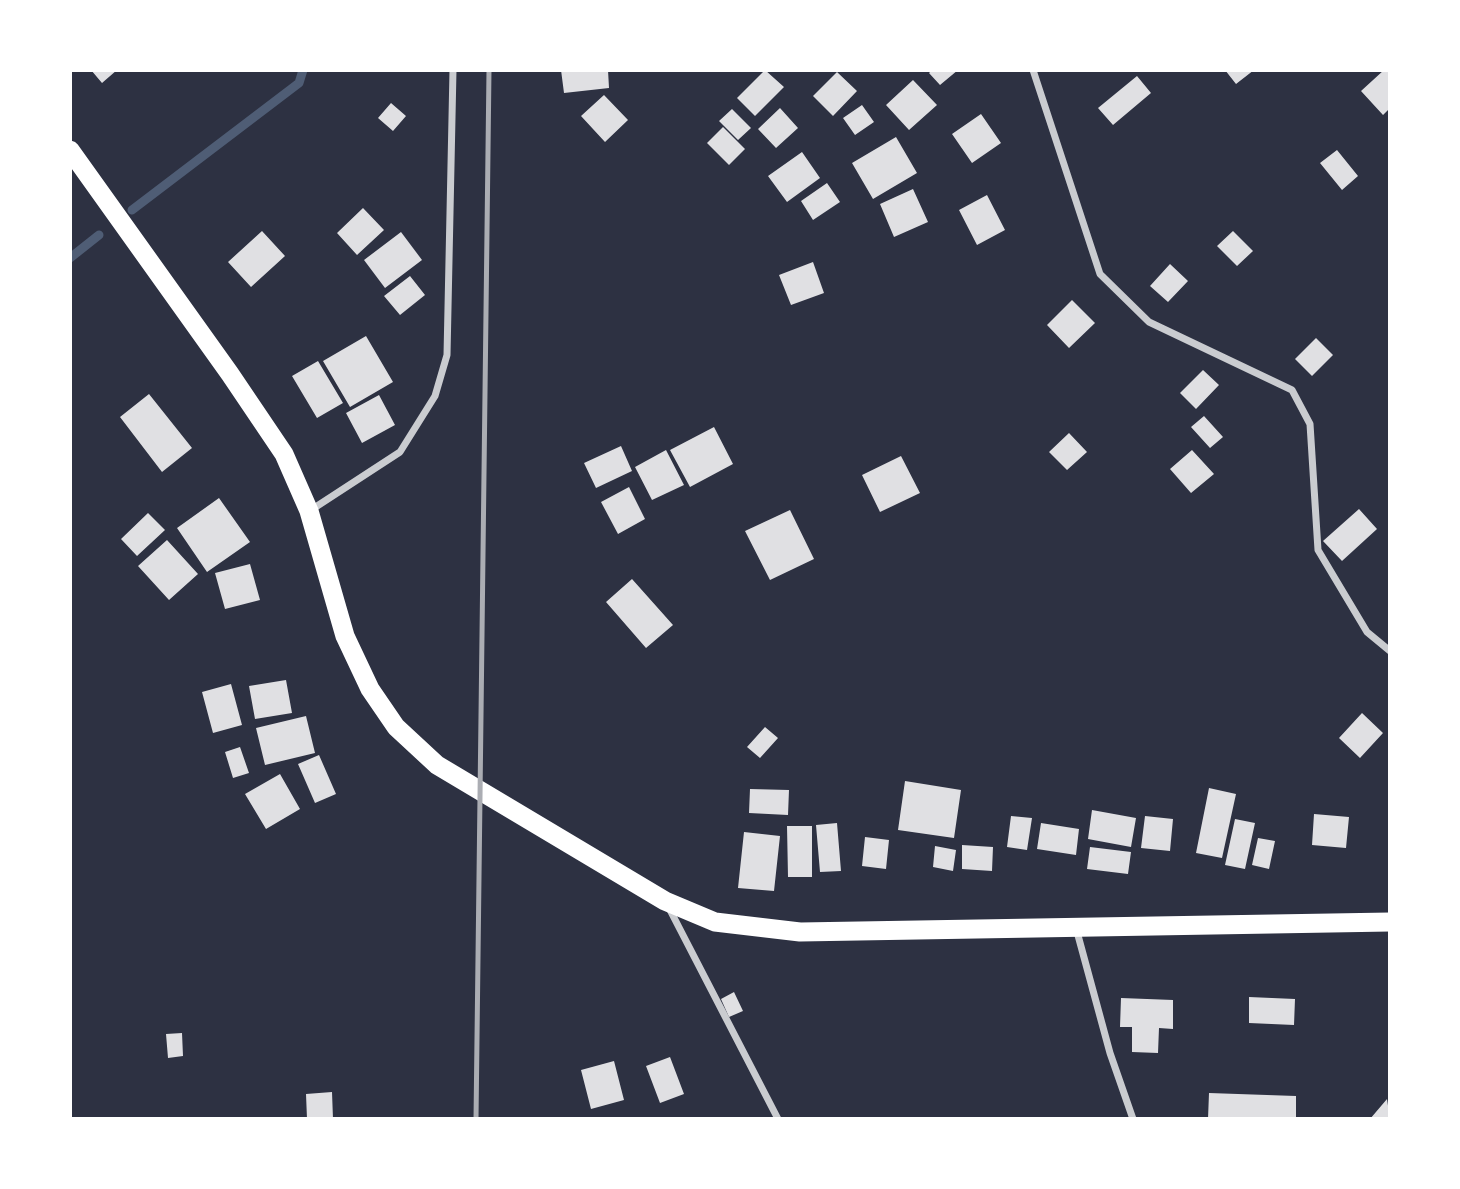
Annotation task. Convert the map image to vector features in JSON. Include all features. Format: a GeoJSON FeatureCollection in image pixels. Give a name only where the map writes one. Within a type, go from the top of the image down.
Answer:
{"type":"FeatureCollection","features":[{"type":"Feature","properties":{"kind":"highway"},"geometry":{"type":"LineString","coordinates":[[72,156],[230,374],[284,454],[309,511],[345,636],[370,689],[396,727],[437,765],[665,901],[715,922],[800,932],[1390,922]]}},
{"type":"Feature","properties":{"kind":"street"},"geometry":{"type":"LineString","coordinates":[[309,511],[400,452],[435,396],[447,355],[453,70]]}},
{"type":"Feature","properties":{"kind":"street"},"geometry":{"type":"LineString","coordinates":[[1033,70],[1100,274],[1149,322],[1292,390],[1310,424],[1318,550],[1367,632],[1390,651]]}},
{"type":"Feature","properties":{"kind":"street"},"geometry":{"type":"LineString","coordinates":[[665,901],[778,1119]]}},
{"type":"Feature","properties":{"kind":"street"},"geometry":{"type":"LineString","coordinates":[[1075,928],[1110,1054],[1133,1119]]}},
{"type":"Feature","properties":{"kind":"building"},"geometry":{"type":"Polygon","coordinates":[[[91,70],[117,70],[102,83],[91,70]]]}},
{"type":"Feature","properties":{"kind":"building"},"geometry":{"type":"Polygon","coordinates":[[[561,70],[608,70],[609,88],[564,93],[561,70]]]}},
{"type":"Feature","properties":{"kind":"building"},"geometry":{"type":"Polygon","coordinates":[[[765,70],[784,87],[755,116],[737,98],[765,70]]]}},
{"type":"Feature","properties":{"kind":"building"},"geometry":{"type":"Polygon","coordinates":[[[932,70],[958,70],[940,85],[929,73],[932,70]]]}},
{"type":"Feature","properties":{"kind":"building"},"geometry":{"type":"Polygon","coordinates":[[[1225,70],[1254,70],[1236,84],[1225,70]]]}},
{"type":"Feature","properties":{"kind":"building"},"geometry":{"type":"Polygon","coordinates":[[[1384,70],[1390,70],[1390,108],[1383,115],[1361,91],[1384,70]]]}},
{"type":"Feature","properties":{"kind":"building"},"geometry":{"type":"Polygon","coordinates":[[[837,72],[857,91],[833,116],[813,96],[837,72]]]}},
{"type":"Feature","properties":{"kind":"building"},"geometry":{"type":"Polygon","coordinates":[[[1137,76],[1151,93],[1113,125],[1098,108],[1137,76]]]}},
{"type":"Feature","properties":{"kind":"building"},"geometry":{"type":"Polygon","coordinates":[[[913,80],[937,105],[909,130],[886,105],[913,80]]]}},
{"type":"Feature","properties":{"kind":"building"},"geometry":{"type":"Polygon","coordinates":[[[604,95],[628,120],[605,142],[581,116],[604,95]]]}},
{"type":"Feature","properties":{"kind":"building"},"geometry":{"type":"Polygon","coordinates":[[[391,103],[406,116],[393,131],[378,118],[391,103]]]}},
{"type":"Feature","properties":{"kind":"building"},"geometry":{"type":"Polygon","coordinates":[[[862,105],[874,122],[855,135],[843,118],[862,105]]]}},
{"type":"Feature","properties":{"kind":"building"},"geometry":{"type":"Polygon","coordinates":[[[780,108],[798,128],[776,148],[758,129],[780,108]]]}},
{"type":"Feature","properties":{"kind":"building"},"geometry":{"type":"Polygon","coordinates":[[[732,109],[751,128],[738,140],[719,121],[732,109]]]}},
{"type":"Feature","properties":{"kind":"building"},"geometry":{"type":"Polygon","coordinates":[[[981,114],[1001,143],[972,163],[952,134],[981,114]]]}},
{"type":"Feature","properties":{"kind":"building"},"geometry":{"type":"Polygon","coordinates":[[[723,127],[745,149],[729,165],[707,143],[723,127]]]}},
{"type":"Feature","properties":{"kind":"building"},"geometry":{"type":"Polygon","coordinates":[[[896,137],[917,173],[873,199],[852,163],[896,137]]]}},
{"type":"Feature","properties":{"kind":"building"},"geometry":{"type":"Polygon","coordinates":[[[1337,150],[1358,176],[1342,190],[1320,163],[1337,150]]]}},
{"type":"Feature","properties":{"kind":"building"},"geometry":{"type":"Polygon","coordinates":[[[802,152],[820,178],[787,202],[768,176],[802,152]]]}},
{"type":"Feature","properties":{"kind":"building"},"geometry":{"type":"Polygon","coordinates":[[[827,183],[840,202],[813,220],[801,201],[827,183]]]}},
{"type":"Feature","properties":{"kind":"building"},"geometry":{"type":"Polygon","coordinates":[[[913,189],[928,222],[894,237],[880,204],[913,189]]]}},
{"type":"Feature","properties":{"kind":"building"},"geometry":{"type":"Polygon","coordinates":[[[987,195],[1005,230],[977,245],[959,210],[987,195]]]}},
{"type":"Feature","properties":{"kind":"building"},"geometry":{"type":"Polygon","coordinates":[[[363,208],[384,230],[357,255],[337,233],[363,208]]]}},
{"type":"Feature","properties":{"kind":"building"},"geometry":{"type":"Polygon","coordinates":[[[262,231],[285,256],[251,287],[228,262],[262,231]]]}},
{"type":"Feature","properties":{"kind":"building"},"geometry":{"type":"Polygon","coordinates":[[[1233,231],[1253,251],[1237,266],[1217,246],[1233,231]]]}},
{"type":"Feature","properties":{"kind":"building"},"geometry":{"type":"Polygon","coordinates":[[[401,232],[422,260],[385,288],[364,260],[401,232]]]}},
{"type":"Feature","properties":{"kind":"building"},"geometry":{"type":"Polygon","coordinates":[[[813,262],[824,293],[791,305],[779,275],[813,262]]]}},
{"type":"Feature","properties":{"kind":"building"},"geometry":{"type":"Polygon","coordinates":[[[1170,264],[1188,281],[1168,302],[1150,286],[1170,264]]]}},
{"type":"Feature","properties":{"kind":"building"},"geometry":{"type":"Polygon","coordinates":[[[410,276],[425,295],[400,315],[384,296],[410,276]]]}},
{"type":"Feature","properties":{"kind":"building"},"geometry":{"type":"Polygon","coordinates":[[[1072,300],[1095,323],[1069,348],[1047,325],[1072,300]]]}},
{"type":"Feature","properties":{"kind":"building"},"geometry":{"type":"Polygon","coordinates":[[[366,336],[393,382],[350,407],[323,361],[366,336]]]}},
{"type":"Feature","properties":{"kind":"building"},"geometry":{"type":"Polygon","coordinates":[[[1316,338],[1333,355],[1312,376],[1295,359],[1316,338]]]}},
{"type":"Feature","properties":{"kind":"building"},"geometry":{"type":"Polygon","coordinates":[[[318,361],[343,403],[317,418],[292,376],[318,361]]]}},
{"type":"Feature","properties":{"kind":"building"},"geometry":{"type":"Polygon","coordinates":[[[1203,370],[1219,385],[1196,409],[1180,393],[1203,370]]]}},
{"type":"Feature","properties":{"kind":"building"},"geometry":{"type":"Polygon","coordinates":[[[149,394],[192,448],[162,472],[120,417],[149,394]]]}},
{"type":"Feature","properties":{"kind":"building"},"geometry":{"type":"Polygon","coordinates":[[[379,395],[395,425],[362,443],[346,413],[379,395]]]}},
{"type":"Feature","properties":{"kind":"building"},"geometry":{"type":"Polygon","coordinates":[[[1204,416],[1223,437],[1210,448],[1191,427],[1204,416]]]}},
{"type":"Feature","properties":{"kind":"building"},"geometry":{"type":"Polygon","coordinates":[[[714,427],[733,464],[690,487],[670,450],[714,427]]]}},
{"type":"Feature","properties":{"kind":"building"},"geometry":{"type":"Polygon","coordinates":[[[1069,433],[1087,452],[1067,470],[1049,452],[1069,433]]]}},
{"type":"Feature","properties":{"kind":"building"},"geometry":{"type":"Polygon","coordinates":[[[621,446],[632,471],[596,488],[584,463],[621,446]]]}},
{"type":"Feature","properties":{"kind":"building"},"geometry":{"type":"Polygon","coordinates":[[[666,450],[684,485],[652,500],[635,467],[666,450]]]}},
{"type":"Feature","properties":{"kind":"building"},"geometry":{"type":"Polygon","coordinates":[[[1192,450],[1214,474],[1191,493],[1170,469],[1192,450]]]}},
{"type":"Feature","properties":{"kind":"building"},"geometry":{"type":"Polygon","coordinates":[[[901,456],[920,493],[880,512],[862,475],[901,456]]]}},
{"type":"Feature","properties":{"kind":"building"},"geometry":{"type":"Polygon","coordinates":[[[629,487],[645,519],[618,534],[601,502],[629,487]]]}},
{"type":"Feature","properties":{"kind":"building"},"geometry":{"type":"Polygon","coordinates":[[[219,498],[250,542],[207,572],[177,528],[219,498]]]}},
{"type":"Feature","properties":{"kind":"building"},"geometry":{"type":"Polygon","coordinates":[[[1359,509],[1377,529],[1342,561],[1323,541],[1359,509]]]}},
{"type":"Feature","properties":{"kind":"building"},"geometry":{"type":"Polygon","coordinates":[[[790,510],[814,559],[770,580],[745,531],[790,510]]]}},
{"type":"Feature","properties":{"kind":"building"},"geometry":{"type":"Polygon","coordinates":[[[148,513],[165,530],[137,556],[121,539],[148,513]]]}},
{"type":"Feature","properties":{"kind":"building"},"geometry":{"type":"Polygon","coordinates":[[[167,540],[198,574],[169,600],[138,566],[167,540]]]}},
{"type":"Feature","properties":{"kind":"building"},"geometry":{"type":"Polygon","coordinates":[[[250,564],[260,600],[225,609],[215,573],[250,564]]]}},
{"type":"Feature","properties":{"kind":"building"},"geometry":{"type":"Polygon","coordinates":[[[632,579],[673,625],[646,648],[606,602],[632,579]]]}},
{"type":"Feature","properties":{"kind":"building"},"geometry":{"type":"Polygon","coordinates":[[[286,680],[292,713],[255,719],[249,686],[286,680]]]}},
{"type":"Feature","properties":{"kind":"building"},"geometry":{"type":"Polygon","coordinates":[[[231,684],[242,725],[213,733],[202,692],[231,684]]]}},
{"type":"Feature","properties":{"kind":"building"},"geometry":{"type":"Polygon","coordinates":[[[1362,713],[1383,733],[1360,758],[1339,738],[1362,713]]]}},
{"type":"Feature","properties":{"kind":"building"},"geometry":{"type":"Polygon","coordinates":[[[306,716],[315,753],[265,765],[256,728],[306,716]]]}},
{"type":"Feature","properties":{"kind":"building"},"geometry":{"type":"Polygon","coordinates":[[[765,727],[778,738],[760,758],[747,747],[765,727]]]}},
{"type":"Feature","properties":{"kind":"building"},"geometry":{"type":"Polygon","coordinates":[[[240,747],[249,773],[233,778],[225,752],[240,747]]]}},
{"type":"Feature","properties":{"kind":"building"},"geometry":{"type":"Polygon","coordinates":[[[319,755],[336,794],[315,803],[298,764],[319,755]]]}},
{"type":"Feature","properties":{"kind":"building"},"geometry":{"type":"Polygon","coordinates":[[[280,774],[300,809],[266,829],[245,794],[280,774]]]}},
{"type":"Feature","properties":{"kind":"building"},"geometry":{"type":"Polygon","coordinates":[[[905,781],[961,790],[954,838],[898,830],[905,781]]]}},
{"type":"Feature","properties":{"kind":"building"},"geometry":{"type":"Polygon","coordinates":[[[1209,788],[1236,794],[1222,858],[1196,853],[1209,788]]]}},
{"type":"Feature","properties":{"kind":"building"},"geometry":{"type":"Polygon","coordinates":[[[750,789],[789,790],[788,815],[749,813],[750,789]]]}},
{"type":"Feature","properties":{"kind":"building"},"geometry":{"type":"Polygon","coordinates":[[[1092,810],[1136,818],[1131,847],[1088,839],[1092,810]]]}},
{"type":"Feature","properties":{"kind":"building"},"geometry":{"type":"Polygon","coordinates":[[[1314,814],[1349,817],[1346,848],[1312,845],[1314,814]]]}},
{"type":"Feature","properties":{"kind":"building"},"geometry":{"type":"Polygon","coordinates":[[[1011,816],[1032,818],[1027,850],[1007,847],[1011,816]]]}},
{"type":"Feature","properties":{"kind":"building"},"geometry":{"type":"Polygon","coordinates":[[[1145,816],[1173,819],[1170,851],[1141,848],[1145,816]]]}},
{"type":"Feature","properties":{"kind":"building"},"geometry":{"type":"Polygon","coordinates":[[[1235,819],[1255,823],[1245,869],[1225,865],[1235,819]]]}},
{"type":"Feature","properties":{"kind":"building"},"geometry":{"type":"Polygon","coordinates":[[[837,823],[841,871],[820,872],[816,825],[837,823]]]}},
{"type":"Feature","properties":{"kind":"building"},"geometry":{"type":"Polygon","coordinates":[[[1041,823],[1079,829],[1076,855],[1037,849],[1041,823]]]}},
{"type":"Feature","properties":{"kind":"building"},"geometry":{"type":"Polygon","coordinates":[[[787,826],[812,826],[812,877],[788,877],[787,826]]]}},
{"type":"Feature","properties":{"kind":"building"},"geometry":{"type":"Polygon","coordinates":[[[744,832],[780,836],[774,891],[738,888],[744,832]]]}},
{"type":"Feature","properties":{"kind":"building"},"geometry":{"type":"Polygon","coordinates":[[[865,837],[889,840],[886,869],[862,866],[865,837]]]}},
{"type":"Feature","properties":{"kind":"building"},"geometry":{"type":"Polygon","coordinates":[[[1258,838],[1275,841],[1269,869],[1252,865],[1258,838]]]}},
{"type":"Feature","properties":{"kind":"building"},"geometry":{"type":"Polygon","coordinates":[[[962,845],[993,847],[992,871],[962,869],[962,845]]]}},
{"type":"Feature","properties":{"kind":"building"},"geometry":{"type":"Polygon","coordinates":[[[935,846],[956,850],[953,871],[933,867],[935,846]]]}},
{"type":"Feature","properties":{"kind":"building"},"geometry":{"type":"Polygon","coordinates":[[[1090,847],[1131,852],[1128,874],[1087,869],[1090,847]]]}},
{"type":"Feature","properties":{"kind":"building"},"geometry":{"type":"Polygon","coordinates":[[[734,992],[743,1011],[729,1017],[721,999],[734,992]]]}},
{"type":"Feature","properties":{"kind":"building"},"geometry":{"type":"Polygon","coordinates":[[[1249,997],[1295,999],[1294,1025],[1249,1023],[1249,997]]]}},
{"type":"Feature","properties":{"kind":"building"},"geometry":{"type":"Polygon","coordinates":[[[1121,998],[1173,1000],[1173,1029],[1159,1028],[1158,1053],[1132,1052],[1132,1027],[1120,1027],[1121,998]]]}},
{"type":"Feature","properties":{"kind":"building"},"geometry":{"type":"Polygon","coordinates":[[[182,1033],[183,1056],[168,1058],[166,1034],[182,1033]]]}},
{"type":"Feature","properties":{"kind":"building"},"geometry":{"type":"Polygon","coordinates":[[[670,1057],[684,1094],[660,1103],[646,1066],[670,1057]]]}},
{"type":"Feature","properties":{"kind":"building"},"geometry":{"type":"Polygon","coordinates":[[[614,1061],[624,1100],[591,1109],[581,1070],[614,1061]]]}},
{"type":"Feature","properties":{"kind":"building"},"geometry":{"type":"Polygon","coordinates":[[[332,1092],[333,1119],[307,1119],[306,1094],[332,1092]]]}},
{"type":"Feature","properties":{"kind":"building"},"geometry":{"type":"Polygon","coordinates":[[[1209,1093],[1296,1096],[1296,1119],[1208,1119],[1209,1093]]]}},
{"type":"Feature","properties":{"kind":"building"},"geometry":{"type":"Polygon","coordinates":[[[1387,1099],[1390,1119],[1370,1119],[1387,1099]]]}},
{"type":"Feature","properties":{"kind":"waterway"},"geometry":{"type":"LineString","coordinates":[[132,210],[299,83],[303,70]]}},
{"type":"Feature","properties":{"kind":"waterway"},"geometry":{"type":"LineString","coordinates":[[70,258],[99,235]]}},
{"type":"Feature","properties":{"kind":"railway"},"geometry":{"type":"LineString","coordinates":[[476,1119],[489,70]]}}]}
